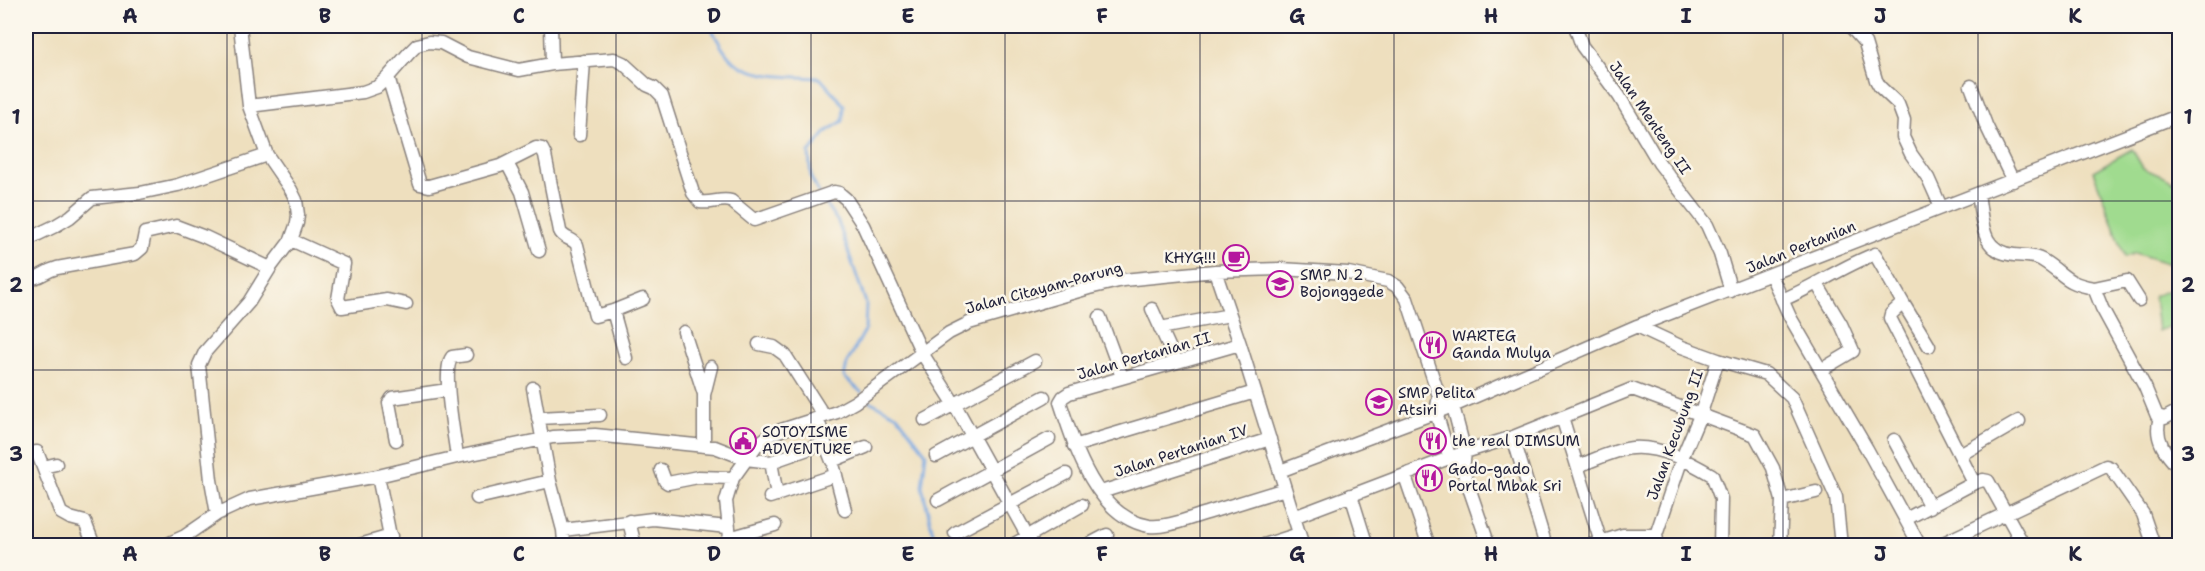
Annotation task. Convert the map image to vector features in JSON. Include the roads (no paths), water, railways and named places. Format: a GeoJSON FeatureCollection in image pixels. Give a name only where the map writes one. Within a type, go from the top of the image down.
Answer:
{"type":"FeatureCollection","features":[{"type":"Feature","properties":{"kind":"street"},"geometry":{"type":"LineString","coordinates":[[217,514],[211,480],[199,365],[205,352],[249,302],[291,240],[298,215],[296,200],[267,155],[249,106],[240,26]]}},
{"type":"Feature","properties":{"kind":"street"},"geometry":{"type":"LineString","coordinates":[[551,26],[552,64]]}},
{"type":"Feature","properties":{"kind":"street","name":"Jalan Menteng II"},"geometry":{"type":"LineString","coordinates":[[1575,26],[1582,46],[1618,96],[1659,163],[1707,225],[1720,254],[1731,291]]}},
{"type":"Feature","properties":{"kind":"street"},"geometry":{"type":"LineString","coordinates":[[1850,26],[1865,43],[1880,87],[1898,104],[1904,120],[1903,137],[1911,154],[1928,178],[1941,207]]}},
{"type":"Feature","properties":{"kind":"street"},"geometry":{"type":"LineString","coordinates":[[249,106],[363,92],[376,87],[388,77],[417,45],[429,42],[441,43],[468,57],[519,70],[584,61],[620,61],[647,85],[659,92],[693,193],[700,202],[726,199],[754,220],[834,192],[846,199],[863,225],[921,353],[955,405],[1030,541]]}},
{"type":"Feature","properties":{"kind":"street"},"geometry":{"type":"LineString","coordinates":[[579,135],[584,61]]}},
{"type":"Feature","properties":{"kind":"street"},"geometry":{"type":"LineString","coordinates":[[388,77],[420,184],[429,186],[507,163],[536,148],[543,151],[560,231],[564,237],[577,245],[595,316],[643,299]]}},
{"type":"Feature","properties":{"kind":"street"},"geometry":{"type":"LineString","coordinates":[[1971,86],[2013,181]]}},
{"type":"Feature","properties":{"kind":"street","name":"Jalan Pertanian"},"geometry":{"type":"LineString","coordinates":[[1280,471],[1453,406],[1637,326],[2180,115]]}},
{"type":"Feature","properties":{"kind":"street"},"geometry":{"type":"LineString","coordinates":[[26,240],[55,226],[92,198],[140,193],[177,185],[267,155]]}},
{"type":"Feature","properties":{"kind":"street"},"geometry":{"type":"LineString","coordinates":[[507,163],[522,192],[539,251]]}},
{"type":"Feature","properties":{"kind":"street"},"geometry":{"type":"LineString","coordinates":[[1978,195],[1986,237],[1992,247],[2003,254],[2030,256],[2041,260],[2072,283],[2094,288],[2127,282],[2139,300]]}},
{"type":"Feature","properties":{"kind":"street"},"geometry":{"type":"LineString","coordinates":[[26,279],[42,277],[57,268],[135,254],[142,248],[145,233],[176,226],[270,268]]}},
{"type":"Feature","properties":{"kind":"street"},"geometry":{"type":"LineString","coordinates":[[291,240],[344,264],[338,299],[342,307],[387,300],[406,304]]}},
{"type":"Feature","properties":{"kind":"street"},"geometry":{"type":"LineString","coordinates":[[1782,300],[1817,284],[1860,259],[1875,254],[1929,346]]}},
{"type":"Feature","properties":{"kind":"street","name":"Jalan Citayam-Parung"},"geometry":{"type":"LineString","coordinates":[[729,537],[726,501],[733,478],[756,446],[771,433],[822,421],[855,402],[949,333],[969,323],[1123,280],[1215,271],[1281,269],[1348,273],[1388,281],[1398,287],[1407,299],[1439,396],[1436,412]]}},
{"type":"Feature","properties":{"kind":"street"},"geometry":{"type":"LineString","coordinates":[[1215,271],[1301,540],[1261,546]]}},
{"type":"Feature","properties":{"kind":"street"},"geometry":{"type":"LineString","coordinates":[[1771,275],[1782,300],[1920,546]]}},
{"type":"Feature","properties":{"kind":"street"},"geometry":{"type":"LineString","coordinates":[[1817,284],[1841,324],[1853,351],[1821,370]]}},
{"type":"Feature","properties":{"kind":"street"},"geometry":{"type":"LineString","coordinates":[[2094,288],[2102,308],[2160,418]]}},
{"type":"Feature","properties":{"kind":"street"},"geometry":{"type":"LineString","coordinates":[[1903,303],[1891,314],[1890,318],[1974,483]]}},
{"type":"Feature","properties":{"kind":"street"},"geometry":{"type":"LineString","coordinates":[[1152,309],[1176,362]]}},
{"type":"Feature","properties":{"kind":"street"},"geometry":{"type":"LineString","coordinates":[[613,311],[626,358]]}},
{"type":"Feature","properties":{"kind":"street"},"geometry":{"type":"LineString","coordinates":[[1160,328],[1230,315]]}},
{"type":"Feature","properties":{"kind":"street"},"geometry":{"type":"LineString","coordinates":[[1100,317],[1122,377]]}},
{"type":"Feature","properties":{"kind":"street"},"geometry":{"type":"LineString","coordinates":[[1637,326],[1682,347],[1718,360]]}},
{"type":"Feature","properties":{"kind":"street"},"geometry":{"type":"LineString","coordinates":[[684,332],[705,395]]}},
{"type":"Feature","properties":{"kind":"street"},"geometry":{"type":"LineString","coordinates":[[759,344],[774,348],[784,355],[822,421],[825,443],[845,510]]}},
{"type":"Feature","properties":{"kind":"street","name":"Jalan Pertanian II"},"geometry":{"type":"LineString","coordinates":[[1074,446],[1060,402],[1069,393],[1240,344]]}},
{"type":"Feature","properties":{"kind":"street"},"geometry":{"type":"LineString","coordinates":[[457,457],[448,390],[450,359],[466,355]]}},
{"type":"Feature","properties":{"kind":"street","name":"Jalan Kecubung II"},"geometry":{"type":"LineString","coordinates":[[1657,540],[1682,458],[1701,413],[1718,360],[1766,374],[1792,398],[1836,497],[1841,546]]}},
{"type":"Feature","properties":{"kind":"street"},"geometry":{"type":"LineString","coordinates":[[925,420],[1035,361]]}},
{"type":"Feature","properties":{"kind":"street"},"geometry":{"type":"LineString","coordinates":[[704,446],[705,395],[711,367]]}},
{"type":"Feature","properties":{"kind":"street"},"geometry":{"type":"LineString","coordinates":[[533,388],[541,439],[563,530],[564,542],[558,546]]}},
{"type":"Feature","properties":{"kind":"street"},"geometry":{"type":"LineString","coordinates":[[1294,517],[1465,452],[1513,437],[1632,389],[1755,435],[1773,468],[1782,500],[1780,546]]}},
{"type":"Feature","properties":{"kind":"street"},"geometry":{"type":"LineString","coordinates":[[396,440],[389,403],[392,398],[448,390]]}},
{"type":"Feature","properties":{"kind":"street"},"geometry":{"type":"LineString","coordinates":[[1255,392],[1074,446],[1085,469],[1101,492],[1122,514],[1149,526],[1171,524],[1286,489]]}},
{"type":"Feature","properties":{"kind":"street"},"geometry":{"type":"LineString","coordinates":[[1439,396],[1453,406],[1465,452],[1462,470]]}},
{"type":"Feature","properties":{"kind":"street"},"geometry":{"type":"LineString","coordinates":[[936,456],[1044,397]]}},
{"type":"Feature","properties":{"kind":"street"},"geometry":{"type":"LineString","coordinates":[[2160,418],[2180,410]]}},
{"type":"Feature","properties":{"kind":"street"},"geometry":{"type":"LineString","coordinates":[[1436,412],[1450,459],[1462,470],[1489,546]]}},
{"type":"Feature","properties":{"kind":"street"},"geometry":{"type":"LineString","coordinates":[[538,418],[600,415]]}},
{"type":"Feature","properties":{"kind":"street"},"geometry":{"type":"LineString","coordinates":[[1562,417],[1601,543]]}},
{"type":"Feature","properties":{"kind":"street"},"geometry":{"type":"LineString","coordinates":[[2160,418],[2157,435],[2164,450],[2180,469]]}},
{"type":"Feature","properties":{"kind":"street"},"geometry":{"type":"LineString","coordinates":[[1960,455],[2019,421]]}},
{"type":"Feature","properties":{"kind":"street"},"geometry":{"type":"LineString","coordinates":[[163,546],[185,536],[217,514],[250,499],[378,476],[541,439],[595,435],[704,446],[726,450],[746,459],[771,462],[825,443]]}},
{"type":"Feature","properties":{"kind":"street"},"geometry":{"type":"LineString","coordinates":[[1513,437],[1546,546]]}},
{"type":"Feature","properties":{"kind":"street"},"geometry":{"type":"LineString","coordinates":[[938,500],[1049,439]]}},
{"type":"Feature","properties":{"kind":"street","name":"Jalan Pertanian IV"},"geometry":{"type":"LineString","coordinates":[[1101,492],[1270,439]]}},
{"type":"Feature","properties":{"kind":"street"},"geometry":{"type":"LineString","coordinates":[[1894,440],[1930,507]]}},
{"type":"Feature","properties":{"kind":"street"},"geometry":{"type":"LineString","coordinates":[[832,461],[866,447]]}},
{"type":"Feature","properties":{"kind":"street"},"geometry":{"type":"LineString","coordinates":[[1578,466],[1631,448],[1654,450],[1682,458],[1712,475],[1717,484],[1721,499],[1720,546]]}},
{"type":"Feature","properties":{"kind":"street"},"geometry":{"type":"LineString","coordinates":[[26,454],[37,452],[61,513],[85,522],[94,546]]}},
{"type":"Feature","properties":{"kind":"street"},"geometry":{"type":"LineString","coordinates":[[771,462],[773,496],[836,475]]}},
{"type":"Feature","properties":{"kind":"street"},"geometry":{"type":"LineString","coordinates":[[43,467],[56,464]]}},
{"type":"Feature","properties":{"kind":"street"},"geometry":{"type":"LineString","coordinates":[[1937,546],[2106,466],[2111,468],[2143,514],[2154,546]]}},
{"type":"Feature","properties":{"kind":"street"},"geometry":{"type":"LineString","coordinates":[[661,470],[665,481],[669,483],[698,477],[733,478]]}},
{"type":"Feature","properties":{"kind":"street"},"geometry":{"type":"LineString","coordinates":[[955,533],[1066,474]]}},
{"type":"Feature","properties":{"kind":"street"},"geometry":{"type":"LineString","coordinates":[[356,546],[391,541],[378,476]]}},
{"type":"Feature","properties":{"kind":"street"},"geometry":{"type":"LineString","coordinates":[[1405,476],[1429,546]]}},
{"type":"Feature","properties":{"kind":"street"},"geometry":{"type":"LineString","coordinates":[[477,498],[550,481]]}},
{"type":"Feature","properties":{"kind":"street"},"geometry":{"type":"LineString","coordinates":[[1906,519],[1974,483],[1988,481],[2022,545]]}},
{"type":"Feature","properties":{"kind":"street"},"geometry":{"type":"LineString","coordinates":[[1782,500],[1816,492]]}},
{"type":"Feature","properties":{"kind":"street"},"geometry":{"type":"LineString","coordinates":[[1351,495],[1367,546]]}},
{"type":"Feature","properties":{"kind":"street"},"geometry":{"type":"LineString","coordinates":[[1011,546],[1030,541],[1082,505]]}},
{"type":"Feature","properties":{"kind":"street"},"geometry":{"type":"LineString","coordinates":[[563,530],[652,519],[729,537],[775,525]]}},
{"type":"Feature","properties":{"kind":"street"},"geometry":{"type":"LineString","coordinates":[[629,521],[635,546]]}},
{"type":"Feature","properties":{"kind":"street"},"geometry":{"type":"LineString","coordinates":[[1086,546],[1107,535]]}},
{"type":"Feature","properties":{"kind":"street"},"geometry":{"type":"LineString","coordinates":[[1588,546],[1623,535],[1657,540]]}},
{"type":"Feature","properties":{"kind":"waterway"},"geometry":{"type":"LineString","coordinates":[[710,26],[724,51],[739,65],[749,70],[772,75],[820,78],[844,105],[843,121],[827,131],[809,153],[811,178],[819,193]]}},
{"type":"Feature","properties":{"kind":"waterway"},"geometry":{"type":"LineString","coordinates":[[822,199],[838,222],[866,303],[865,330],[847,363],[844,377],[861,392]]}},
{"type":"Feature","properties":{"kind":"waterway"},"geometry":{"type":"LineString","coordinates":[[866,397],[871,402],[897,415],[926,453],[922,486],[936,546]]}},
{"type":"Feature","properties":{"kind":"place","name":"KHYG!!!"},"geometry":{"type":"Point","coordinates":[1236,258]}},
{"type":"Feature","properties":{"kind":"place","name":"SMP N 2 Bojonggede"},"geometry":{"type":"Point","coordinates":[1280,284]}},
{"type":"Feature","properties":{"kind":"place","name":"WARTEG Ganda Mulya"},"geometry":{"type":"Point","coordinates":[1433,345]}},
{"type":"Feature","properties":{"kind":"place","name":"SMP Pelita Atsiri"},"geometry":{"type":"Point","coordinates":[1379,402]}},
{"type":"Feature","properties":{"kind":"place","name":"SOTOYISME ADVENTURE"},"geometry":{"type":"Point","coordinates":[743,441]}},
{"type":"Feature","properties":{"kind":"place","name":"the real DIMSUM"},"geometry":{"type":"Point","coordinates":[1433,441]}},
{"type":"Feature","properties":{"kind":"place","name":"Gado-gado Portal Mbak Sri"},"geometry":{"type":"Point","coordinates":[1429,478]}}]}
